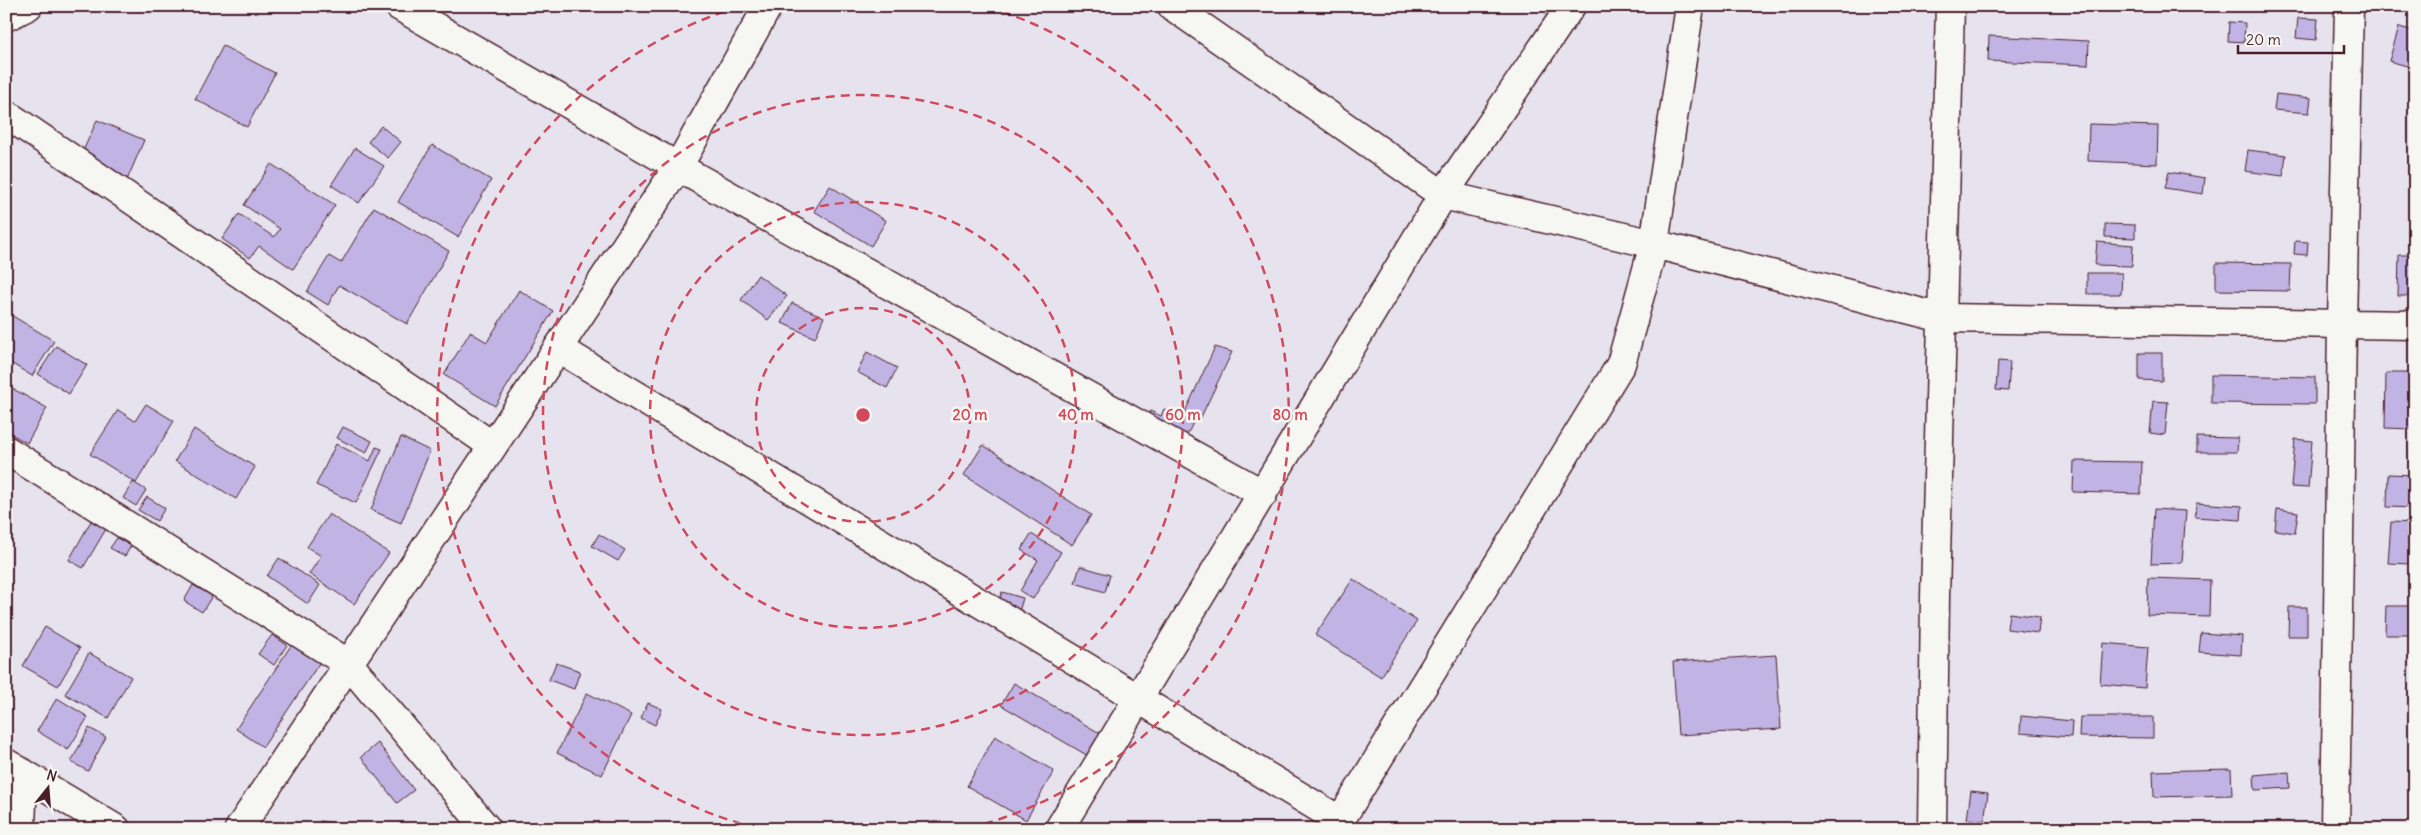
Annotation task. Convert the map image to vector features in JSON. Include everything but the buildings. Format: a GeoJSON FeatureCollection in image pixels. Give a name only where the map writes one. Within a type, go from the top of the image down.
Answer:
{"type":"FeatureCollection","features":[{"type":"Feature","properties":{"kind":"street"},"geometry":{"type":"LineString","coordinates":[[6,17],[28,6]]}},
{"type":"Feature","properties":{"kind":"street"},"geometry":{"type":"LineString","coordinates":[[399,6],[678,167],[1262,494]]}},
{"type":"Feature","properties":{"kind":"street"},"geometry":{"type":"LineString","coordinates":[[239,829],[678,167],[768,6]]}},
{"type":"Feature","properties":{"kind":"street"},"geometry":{"type":"LineString","coordinates":[[1172,6],[1443,195],[1654,244],[1942,318],[2415,325]]}},
{"type":"Feature","properties":{"kind":"street"},"geometry":{"type":"LineString","coordinates":[[1059,829],[1443,195],[1571,6]]}},
{"type":"Feature","properties":{"kind":"street"},"geometry":{"type":"LineString","coordinates":[[558,348],[1138,700],[1337,824],[1620,364],[1654,244],[1690,6]]}},
{"type":"Feature","properties":{"kind":"street"},"geometry":{"type":"LineString","coordinates":[[1932,829],[1950,6]]}},
{"type":"Feature","properties":{"kind":"street"},"geometry":{"type":"LineString","coordinates":[[2335,829],[2342,324],[2349,6]]}},
{"type":"Feature","properties":{"kind":"street"},"geometry":{"type":"LineString","coordinates":[[6,114],[492,446]]}},
{"type":"Feature","properties":{"kind":"street"},"geometry":{"type":"LineString","coordinates":[[6,450],[349,664],[487,829]]}},
{"type":"Feature","properties":{"kind":"street"},"geometry":{"type":"LineString","coordinates":[[15,768],[21,829]]}},
{"type":"Feature","properties":{"kind":"street"},"geometry":{"type":"LineString","coordinates":[[15,768],[116,829]]}}]}
